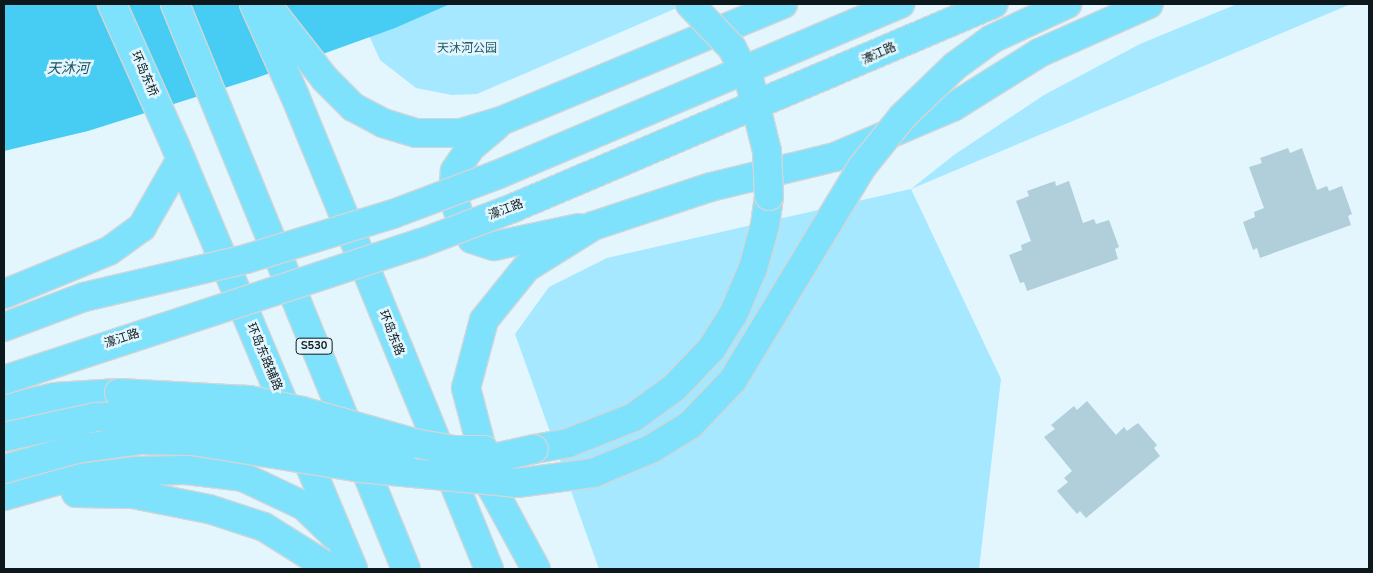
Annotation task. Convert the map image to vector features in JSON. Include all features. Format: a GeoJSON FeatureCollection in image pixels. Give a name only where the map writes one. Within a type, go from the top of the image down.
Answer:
{"type":"FeatureCollection","features":[{"type":"Feature","properties":{"kind":"main road","name":"环岛东桥"},"geometry":{"type":"LineString","coordinates":[[112,4],[178,152]]}},
{"type":"Feature","properties":{"kind":"main road","name":"S530"},"geometry":{"type":"LineString","coordinates":[[175,4],[226,122],[292,292],[406,569]]}},
{"type":"Feature","properties":{"kind":"main road","name":"环岛东路"},"geometry":{"type":"LineString","coordinates":[[254,4],[295,96],[409,378],[489,569]]}},
{"type":"Feature","properties":{"kind":"main road"},"geometry":{"type":"LineString","coordinates":[[266,4],[326,79],[353,107],[383,123],[416,133],[461,133],[501,121],[783,4]]}},
{"type":"Feature","properties":{"kind":"main road"},"geometry":{"type":"LineString","coordinates":[[4,437],[96,417],[167,415],[232,421],[310,434],[375,451],[424,474],[568,443],[634,417],[675,387],[712,348],[733,316],[752,268],[765,225],[769,196],[768,150],[750,83],[732,48],[690,4]]}},
{"type":"Feature","properties":{"kind":"main road"},"geometry":{"type":"LineString","coordinates":[[4,327],[84,297],[246,259],[393,214],[497,175],[900,4]]}},
{"type":"Feature","properties":{"kind":"main road","name":"濠江路"},"geometry":{"type":"LineString","coordinates":[[4,380],[421,242],[513,208],[994,4]]}},
{"type":"Feature","properties":{"kind":"main road"},"geometry":{"type":"LineString","coordinates":[[4,469],[76,449],[140,440],[184,441],[361,468],[517,483],[593,473],[651,449],[690,425],[733,380],[862,167],[903,116],[954,66],[992,39],[1067,4]]}},
{"type":"Feature","properties":{"kind":"main road"},"geometry":{"type":"LineString","coordinates":[[501,121],[471,147],[455,171],[453,196],[460,220],[472,239],[494,246],[594,226],[711,187],[835,157],[953,107],[1039,53],[1149,4]]}},
{"type":"Feature","properties":{"kind":"main road"},"geometry":{"type":"LineString","coordinates":[[4,294],[109,251],[142,226],[178,152]]}},
{"type":"Feature","properties":{"kind":"main road","name":"环岛东路辅路"},"geometry":{"type":"LineString","coordinates":[[178,152],[353,569]]}},
{"type":"Feature","properties":{"kind":"main road"},"geometry":{"type":"LineString","coordinates":[[492,488],[466,388],[484,320],[526,268],[594,226]]}},
{"type":"Feature","properties":{"kind":"main road"},"geometry":{"type":"LineString","coordinates":[[409,378],[492,488],[536,569]]}},
{"type":"Feature","properties":{"kind":"main road"},"geometry":{"type":"LineString","coordinates":[[4,409],[55,397],[119,393],[201,395],[302,411],[414,444],[452,450],[534,449]]}},
{"type":"Feature","properties":{"kind":"main road"},"geometry":{"type":"LineString","coordinates":[[4,496],[56,481],[136,471],[186,470],[242,478],[304,506],[342,543]]}},
{"type":"Feature","properties":{"kind":"main road"},"geometry":{"type":"LineString","coordinates":[[4,507],[42,497],[91,492],[133,494],[209,509],[264,527],[331,569]]}},
{"type":"Feature","properties":{"kind":"green space","name":"天沐河公园"},"geometry":{"type":"Polygon","coordinates":[[[355,4],[686,4],[477,94],[452,95],[416,88],[380,60],[355,4]]]}},
{"type":"Feature","properties":{"kind":"green space"},"geometry":{"type":"Polygon","coordinates":[[[1237,4],[1351,4],[911,189],[954,155],[1044,95],[1140,44],[1237,4]]]}},
{"type":"Feature","properties":{"kind":"green space"},"geometry":{"type":"Polygon","coordinates":[[[911,189],[1001,379],[979,569],[599,569],[515,334],[549,287],[607,258],[911,189]]]}},
{"type":"Feature","properties":{"kind":"water","name":"天沐河"},"geometry":{"type":"Polygon","coordinates":[[[4,4],[450,4],[395,28],[253,79],[88,131],[4,151],[4,4]]]}},
{"type":"Feature","properties":{"kind":"building"},"geometry":{"type":"Polygon","coordinates":[[[1288,148],[1290,153],[1302,148],[1317,190],[1327,186],[1329,191],[1342,186],[1352,214],[1348,216],[1351,225],[1260,258],[1257,248],[1253,250],[1243,222],[1255,217],[1254,212],[1264,208],[1249,167],[1262,163],[1260,158],[1288,148]]]}},
{"type":"Feature","properties":{"kind":"building"},"geometry":{"type":"Polygon","coordinates":[[[1055,181],[1056,186],[1069,181],[1083,223],[1094,219],[1096,224],[1109,220],[1119,247],[1115,249],[1118,259],[1027,291],[1024,282],[1020,283],[1009,255],[1022,250],[1021,245],[1031,241],[1016,201],[1029,196],[1027,191],[1055,181]]]}},
{"type":"Feature","properties":{"kind":"building"},"geometry":{"type":"Polygon","coordinates":[[[1087,401],[1116,435],[1124,427],[1127,431],[1138,423],[1157,445],[1154,448],[1160,456],[1086,518],[1080,511],[1077,514],[1057,491],[1068,482],[1064,478],[1072,471],[1044,437],[1055,429],[1051,425],[1074,406],[1077,410],[1087,401]]]}}]}
